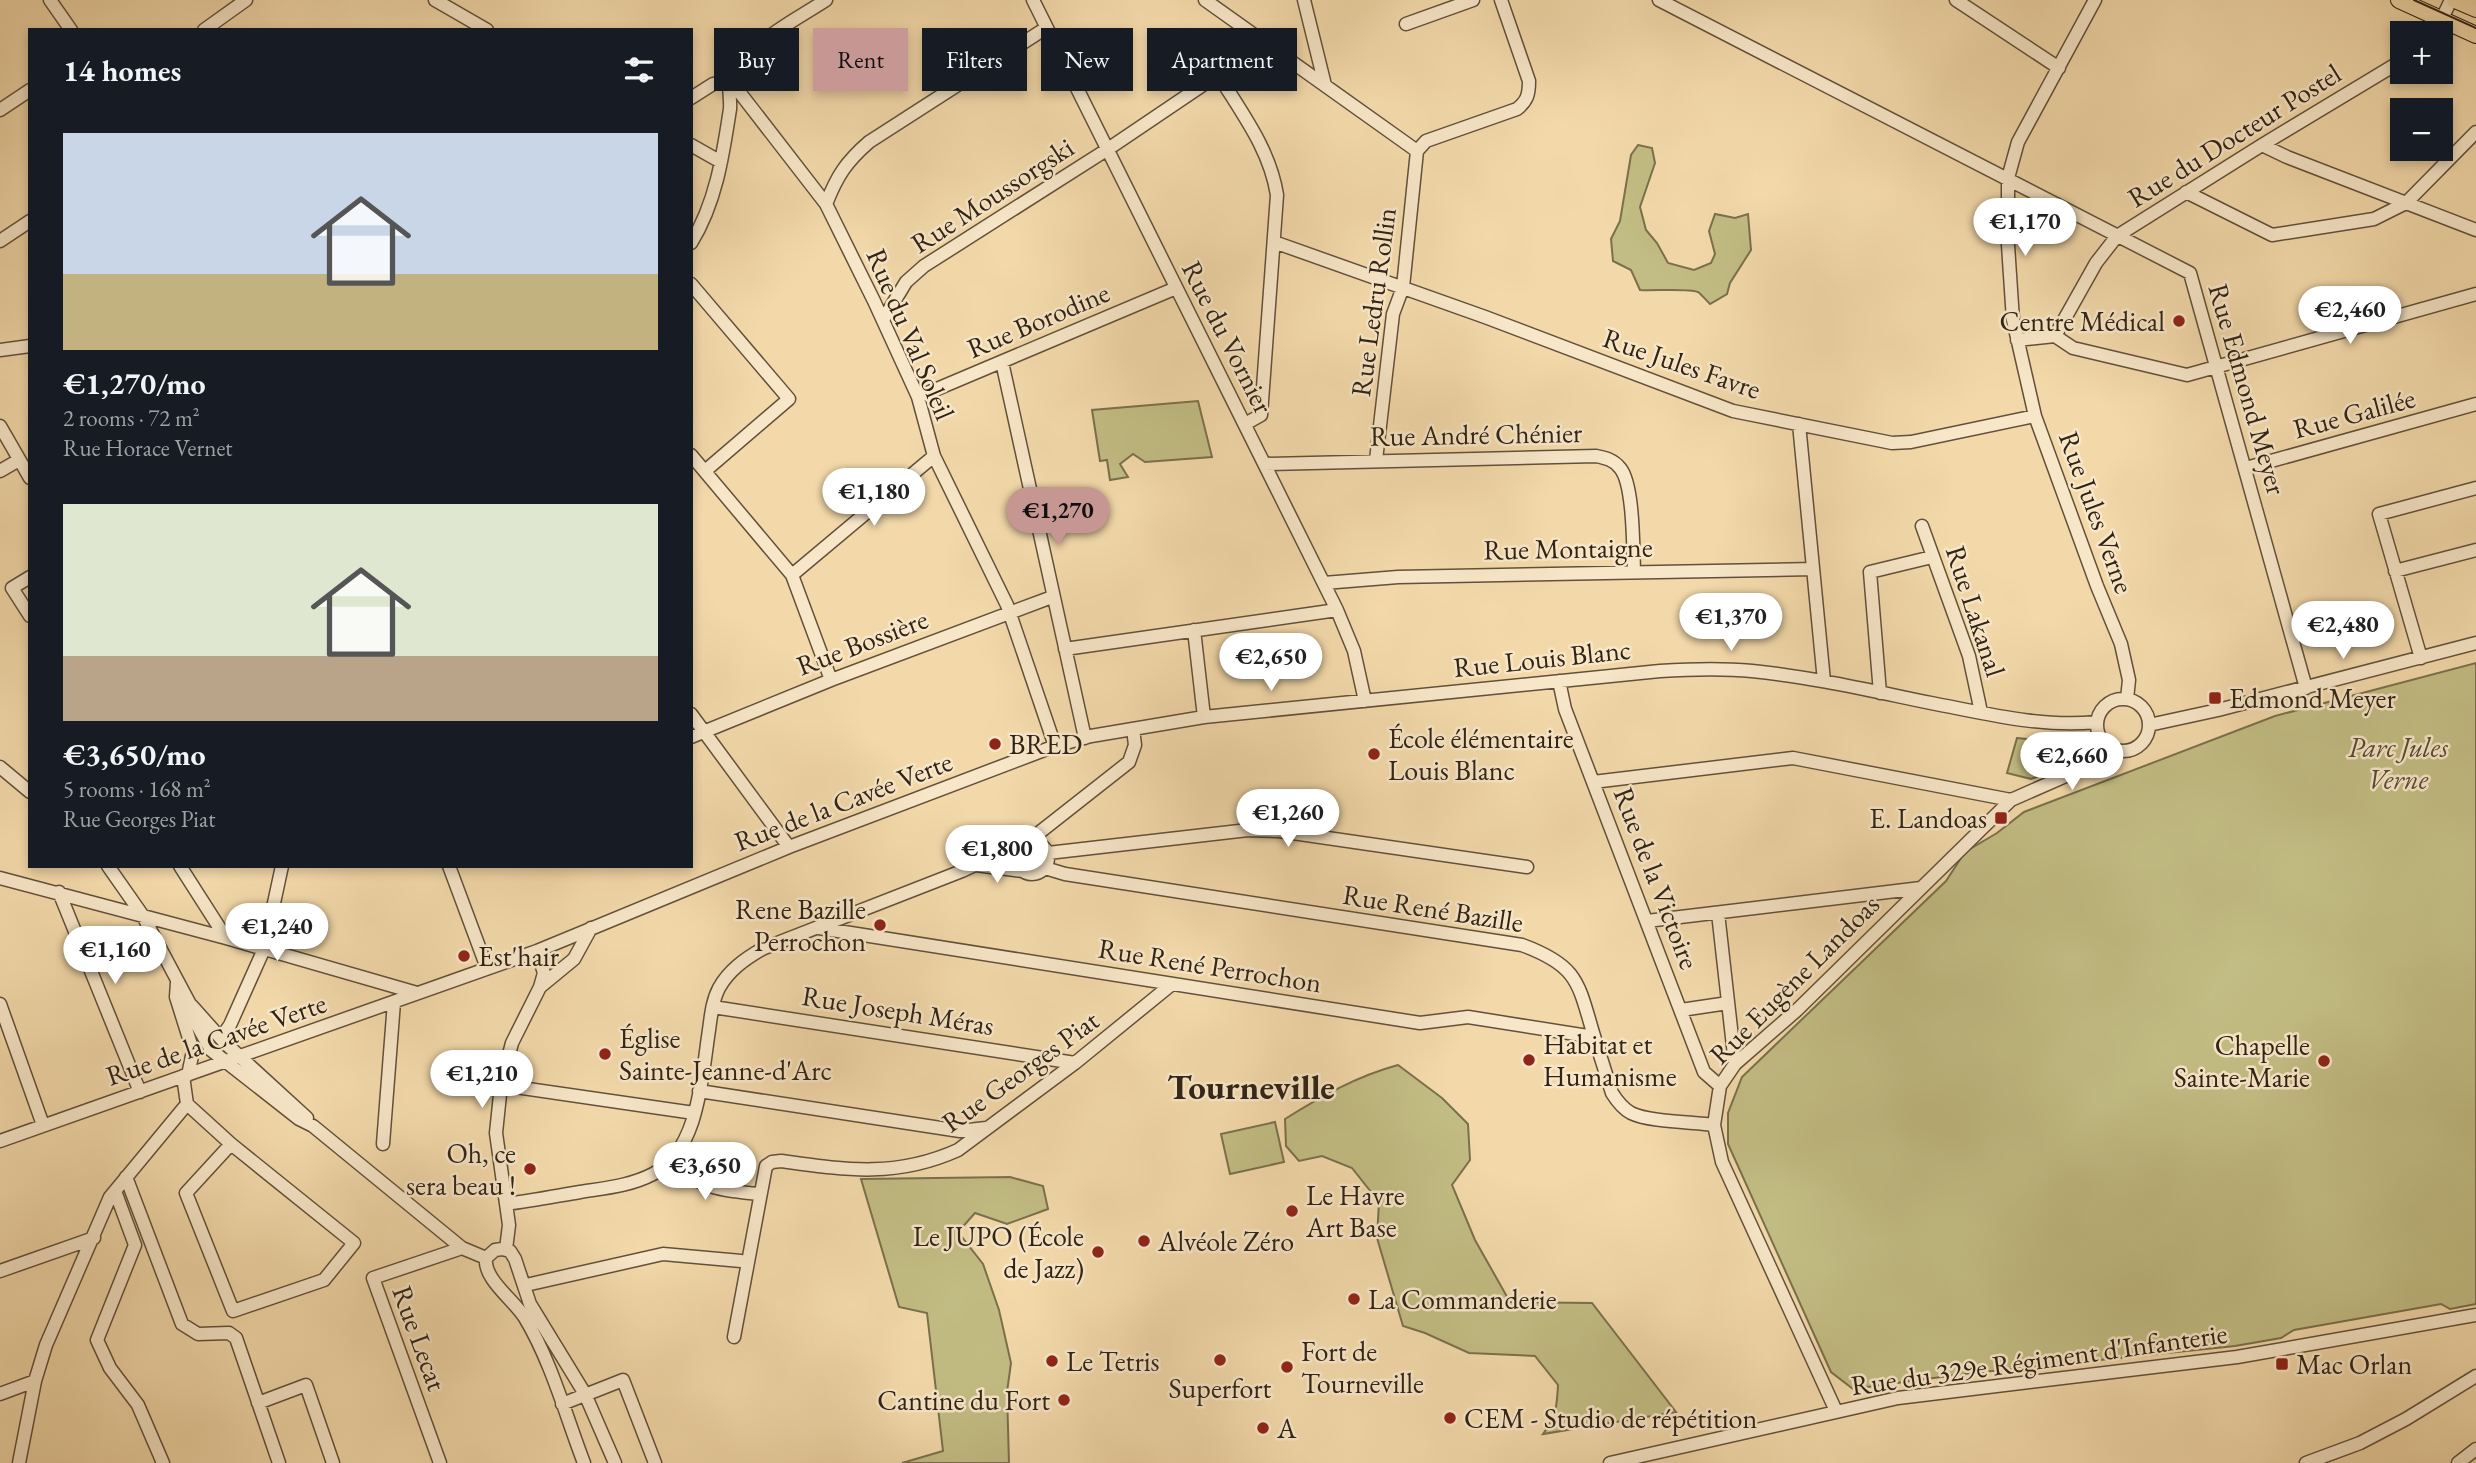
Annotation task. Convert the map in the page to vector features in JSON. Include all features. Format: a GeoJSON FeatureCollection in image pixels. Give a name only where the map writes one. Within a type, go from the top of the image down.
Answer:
{"type":"FeatureCollection","features":[{"type":"Feature","properties":{"kind":"main road"},"geometry":{"type":"LineString","coordinates":[[2399,0],[2429,21]]}},
{"type":"Feature","properties":{"kind":"main road"},"geometry":{"type":"LineString","coordinates":[[2453,0],[2476,9]]}},
{"type":"Feature","properties":{"kind":"main road"},"geometry":{"type":"LineString","coordinates":[[2453,30],[2476,34]]}},
{"type":"Feature","properties":{"kind":"street"},"geometry":{"type":"LineString","coordinates":[[50,0],[70,28]]}},
{"type":"Feature","properties":{"kind":"street"},"geometry":{"type":"LineString","coordinates":[[207,28],[246,0]]}},
{"type":"Feature","properties":{"kind":"street"},"geometry":{"type":"LineString","coordinates":[[435,0],[484,28]]}},
{"type":"Feature","properties":{"kind":"street"},"geometry":{"type":"LineString","coordinates":[[784,28],[826,0]]}},
{"type":"Feature","properties":{"kind":"street","name":"Rue du Vornier"},"geometry":{"type":"LineString","coordinates":[[1033,0],[1046,28]]}},
{"type":"Feature","properties":{"kind":"street"},"geometry":{"type":"LineString","coordinates":[[1205,0],[1244,28]]}},
{"type":"Feature","properties":{"kind":"street"},"geometry":{"type":"LineString","coordinates":[[1304,0],[1325,85]]}},
{"type":"Feature","properties":{"kind":"street"},"geometry":{"type":"LineString","coordinates":[[1406,24],[1473,0]]}},
{"type":"Feature","properties":{"kind":"street"},"geometry":{"type":"LineString","coordinates":[[1297,65],[1417,151],[1426,141],[1517,109],[1526,102],[1529,81],[1501,0]]}},
{"type":"Feature","properties":{"kind":"street","name":"Rue Edmond Meyer"},"geometry":{"type":"LineString","coordinates":[[1659,0],[2190,273],[2306,688]]}},
{"type":"Feature","properties":{"kind":"street"},"geometry":{"type":"LineString","coordinates":[[1956,0],[2059,68]]}},
{"type":"Feature","properties":{"kind":"street"},"geometry":{"type":"LineString","coordinates":[[2441,21],[2453,0]]}},
{"type":"Feature","properties":{"kind":"street","name":"Rue Jules Verne"},"geometry":{"type":"LineString","coordinates":[[2089,2],[2059,68],[2018,142],[2008,178],[2008,245],[2017,340],[2035,416],[2121,644],[2129,680],[2127,699]]}},
{"type":"Feature","properties":{"kind":"street"},"geometry":{"type":"LineString","coordinates":[[826,204],[838,175],[851,157],[869,142],[1041,31]]}},
{"type":"Feature","properties":{"kind":"street","name":"Rue du Docteur Postel"},"geometry":{"type":"LineString","coordinates":[[2054,336],[2096,263],[2117,236],[2390,68]]}},
{"type":"Feature","properties":{"kind":"street"},"geometry":{"type":"LineString","coordinates":[[693,97],[714,84]]}},
{"type":"Feature","properties":{"kind":"street"},"geometry":{"type":"LineString","coordinates":[[0,110],[28,91]]}},
{"type":"Feature","properties":{"kind":"street"},"geometry":{"type":"LineString","coordinates":[[696,225],[714,193],[730,106],[730,91]]}},
{"type":"Feature","properties":{"kind":"street","name":"Rue du Val Soleil"},"geometry":{"type":"LineString","coordinates":[[739,91],[826,204],[883,320],[918,397],[934,456],[1010,612],[1055,746]]}},
{"type":"Feature","properties":{"kind":"street","name":"Rue du Vornier"},"geometry":{"type":"LineString","coordinates":[[1078,91],[1337,610],[1354,651],[1365,701]]}},
{"type":"Feature","properties":{"kind":"street","name":"Rue Moussorgski"},"geometry":{"type":"LineString","coordinates":[[883,320],[906,282],[924,266],[1196,91]]}},
{"type":"Feature","properties":{"kind":"street"},"geometry":{"type":"LineString","coordinates":[[1228,91],[1265,150],[1277,195],[1261,415],[1245,424]]}},
{"type":"Feature","properties":{"kind":"street"},"geometry":{"type":"LineString","coordinates":[[2186,192],[2272,235],[2374,219],[2406,203],[2476,132]]}},
{"type":"Feature","properties":{"kind":"street"},"geometry":{"type":"LineString","coordinates":[[2262,145],[2476,230]]}},
{"type":"Feature","properties":{"kind":"street"},"geometry":{"type":"LineString","coordinates":[[693,146],[721,162]]}},
{"type":"Feature","properties":{"kind":"street","name":"Rue Ledru Rollin"},"geometry":{"type":"LineString","coordinates":[[1377,460],[1394,314],[1403,287],[1417,151]]}},
{"type":"Feature","properties":{"kind":"street"},"geometry":{"type":"LineString","coordinates":[[0,241],[28,221]]}},
{"type":"Feature","properties":{"kind":"street","name":"Rue Jules Favre"},"geometry":{"type":"LineString","coordinates":[[1275,242],[1733,411],[1892,443],[1911,442],[2035,416]]}},
{"type":"Feature","properties":{"kind":"street"},"geometry":{"type":"LineString","coordinates":[[693,286],[789,399],[705,471]]}},
{"type":"Feature","properties":{"kind":"street","name":"Rue Borodine"},"geometry":{"type":"LineString","coordinates":[[918,397],[1176,288]]}},
{"type":"Feature","properties":{"kind":"street"},"geometry":{"type":"LineString","coordinates":[[2017,340],[2054,336],[2073,348],[2187,375],[2476,294]]}},
{"type":"Feature","properties":{"kind":"street"},"geometry":{"type":"LineString","coordinates":[[0,350],[28,346]]}},
{"type":"Feature","properties":{"kind":"street"},"geometry":{"type":"LineString","coordinates":[[1002,362],[1085,738]]}},
{"type":"Feature","properties":{"kind":"street","name":"Rue Galilée"},"geometry":{"type":"LineString","coordinates":[[2246,468],[2476,404]]}},
{"type":"Feature","properties":{"kind":"street"},"geometry":{"type":"LineString","coordinates":[[1799,424],[1824,681]]}},
{"type":"Feature","properties":{"kind":"street"},"geometry":{"type":"LineString","coordinates":[[0,426],[28,475]]}},
{"type":"Feature","properties":{"kind":"street"},"geometry":{"type":"LineString","coordinates":[[792,575],[934,456]]}},
{"type":"Feature","properties":{"kind":"street","name":"Rue André Chénier"},"geometry":{"type":"LineString","coordinates":[[1266,464],[1596,456],[1609,459],[1619,467],[1628,486],[1634,572]]}},
{"type":"Feature","properties":{"kind":"street"},"geometry":{"type":"LineString","coordinates":[[693,457],[792,575],[831,680]]}},
{"type":"Feature","properties":{"kind":"street"},"geometry":{"type":"LineString","coordinates":[[0,471],[19,460]]}},
{"type":"Feature","properties":{"kind":"street"},"geometry":{"type":"LineString","coordinates":[[2421,658],[2379,514],[2476,488]]}},
{"type":"Feature","properties":{"kind":"street","name":"Rue Lakanal"},"geometry":{"type":"LineString","coordinates":[[1922,526],[1969,656],[1981,712]]}},
{"type":"Feature","properties":{"kind":"street"},"geometry":{"type":"LineString","coordinates":[[2395,572],[2476,550]]}},
{"type":"Feature","properties":{"kind":"street"},"geometry":{"type":"LineString","coordinates":[[1880,693],[1870,572],[1932,557]]}},
{"type":"Feature","properties":{"kind":"street","name":"Rue Montaigne"},"geometry":{"type":"LineString","coordinates":[[1324,583],[1398,577],[1813,569]]}},
{"type":"Feature","properties":{"kind":"street"},"geometry":{"type":"LineString","coordinates":[[28,578],[12,588],[28,613]]}},
{"type":"Feature","properties":{"kind":"street","name":"Rue Bossière"},"geometry":{"type":"LineString","coordinates":[[693,736],[831,680],[1052,597]]}},
{"type":"Feature","properties":{"kind":"street"},"geometry":{"type":"LineString","coordinates":[[1065,649],[1337,610]]}},
{"type":"Feature","properties":{"kind":"street"},"geometry":{"type":"LineString","coordinates":[[1194,630],[1204,717]]}},
{"type":"Feature","properties":{"kind":"street"},"geometry":{"type":"LineString","coordinates":[[2149,725],[2306,688],[2476,643]]}},
{"type":"Feature","properties":{"kind":"street","name":"Rue Louis Blanc"},"geometry":{"type":"LineString","coordinates":[[1365,701],[1660,671],[1750,670],[1824,681],[1981,712],[2035,720],[2096,722]]}},
{"type":"Feature","properties":{"kind":"street","name":"Rue de la Victoire"},"geometry":{"type":"LineString","coordinates":[[1559,681],[1565,709],[1704,1072],[1720,1086]]}},
{"type":"Feature","properties":{"kind":"street"},"geometry":{"type":"LineString","coordinates":[[2127,699],[2143,708],[2149,725],[2145,739],[2134,749],[2120,752],[2106,746],[2098,736],[2096,722],[2105,706],[2115,700],[2127,699]]}},
{"type":"Feature","properties":{"kind":"street","name":"Rue de la Cavée Verte"},"geometry":{"type":"LineString","coordinates":[[0,1141],[537,951],[789,846],[1055,746],[1085,738],[1204,717],[1365,701]]}},
{"type":"Feature","properties":{"kind":"street"},"geometry":{"type":"LineString","coordinates":[[693,717],[789,846]]}},
{"type":"Feature","properties":{"kind":"street"},"geometry":{"type":"LineString","coordinates":[[506,1204],[633,1183],[656,1173],[670,1162],[689,1134],[713,1007],[722,983],[743,961],[762,949],[1033,842],[1040,832],[1132,759],[1135,745],[1133,729]]}},
{"type":"Feature","properties":{"kind":"street","name":"Rue Eugène Landoas"},"geometry":{"type":"LineString","coordinates":[[1836,1410],[1722,1162],[1714,1125],[1720,1086],[1735,1064],[1797,1010],[2011,800],[2100,761],[2112,750]]}},
{"type":"Feature","properties":{"kind":"street"},"geometry":{"type":"LineString","coordinates":[[1593,782],[1793,758],[2011,800]]}},
{"type":"Feature","properties":{"kind":"street"},"geometry":{"type":"LineString","coordinates":[[0,767],[28,790]]}},
{"type":"Feature","properties":{"kind":"street"},"geometry":{"type":"LineString","coordinates":[[1048,853],[1248,830],[1279,831],[1527,867]]}},
{"type":"Feature","properties":{"kind":"street"},"geometry":{"type":"LineString","coordinates":[[976,865],[1037,874],[1045,868],[1048,853],[1042,845],[1033,842]]}},
{"type":"Feature","properties":{"kind":"street"},"geometry":{"type":"LineString","coordinates":[[1019,849],[1017,863],[1023,871]]}},
{"type":"Feature","properties":{"kind":"street"},"geometry":{"type":"LineString","coordinates":[[109,868],[143,916],[211,1050],[299,1119],[313,1126],[462,1248],[486,1258]]}},
{"type":"Feature","properties":{"kind":"street"},"geometry":{"type":"LineString","coordinates":[[181,868],[226,938]]}},
{"type":"Feature","properties":{"kind":"street"},"geometry":{"type":"LineString","coordinates":[[220,1038],[230,1025],[264,949],[282,868]]}},
{"type":"Feature","properties":{"kind":"street"},"geometry":{"type":"LineString","coordinates":[[450,868],[487,968]]}},
{"type":"Feature","properties":{"kind":"street","name":"Rue René Bazille"},"geometry":{"type":"LineString","coordinates":[[1045,868],[1065,874],[1522,945],[1558,962],[1581,990],[1612,1093],[1619,1104],[1642,1117],[1714,1125]]}},
{"type":"Feature","properties":{"kind":"street"},"geometry":{"type":"LineString","coordinates":[[0,878],[59,892],[418,993]]}},
{"type":"Feature","properties":{"kind":"street"},"geometry":{"type":"LineString","coordinates":[[1647,921],[1922,888]]}},
{"type":"Feature","properties":{"kind":"street"},"geometry":{"type":"LineString","coordinates":[[59,892],[139,1092]]}},
{"type":"Feature","properties":{"kind":"street"},"geometry":{"type":"LineString","coordinates":[[1718,913],[1735,1064]]}},
{"type":"Feature","properties":{"kind":"street"},"geometry":{"type":"LineString","coordinates":[[540,987],[574,959],[591,928]]}},
{"type":"Feature","properties":{"kind":"street","name":"Rue René Perrochon"},"geometry":{"type":"LineString","coordinates":[[819,928],[1420,1023],[1468,1017],[1594,1037]]}},
{"type":"Feature","properties":{"kind":"street"},"geometry":{"type":"LineString","coordinates":[[506,1250],[509,1225],[496,1133],[501,1085],[512,1043],[540,987],[544,973],[537,951]]}},
{"type":"Feature","properties":{"kind":"street"},"geometry":{"type":"LineString","coordinates":[[19,1463],[35,1381],[46,1345],[115,1191],[187,1104],[186,1075],[193,1051],[176,997],[177,981]]}},
{"type":"Feature","properties":{"kind":"street","name":"Rue Georges Piat"},"geometry":{"type":"LineString","coordinates":[[734,1337],[766,1166],[781,1161],[852,1171],[905,1167],[958,1150],[1075,1063],[1172,984]]}},
{"type":"Feature","properties":{"kind":"street"},"geometry":{"type":"LineString","coordinates":[[383,1143],[394,1002]]}},
{"type":"Feature","properties":{"kind":"street"},"geometry":{"type":"LineString","coordinates":[[1681,1010],[1728,1003]]}},
{"type":"Feature","properties":{"kind":"street"},"geometry":{"type":"LineString","coordinates":[[0,1004],[43,1125]]}},
{"type":"Feature","properties":{"kind":"street"},"geometry":{"type":"LineString","coordinates":[[191,1006],[220,1038],[302,1111],[313,1126]]}},
{"type":"Feature","properties":{"kind":"street","name":"Rue Joseph Méras"},"geometry":{"type":"LineString","coordinates":[[713,1007],[1075,1063]]}},
{"type":"Feature","properties":{"kind":"street"},"geometry":{"type":"LineString","coordinates":[[501,1085],[694,1113]]}},
{"type":"Feature","properties":{"kind":"street"},"geometry":{"type":"LineString","coordinates":[[699,1091],[960,1131],[988,1127]]}},
{"type":"Feature","properties":{"kind":"street"},"geometry":{"type":"LineString","coordinates":[[187,1104],[231,1144],[354,1243],[324,1280],[233,1311],[186,1193],[231,1144]]}},
{"type":"Feature","properties":{"kind":"street"},"geometry":{"type":"LineString","coordinates":[[670,1162],[696,1182],[720,1190],[760,1194]]}},
{"type":"Feature","properties":{"kind":"street"},"geometry":{"type":"LineString","coordinates":[[126,1177],[181,1324],[198,1334],[233,1334],[236,1338],[279,1463]]}},
{"type":"Feature","properties":{"kind":"street"},"geometry":{"type":"LineString","coordinates":[[115,1191],[135,1245],[97,1340],[110,1368],[138,1405],[163,1463]]}},
{"type":"Feature","properties":{"kind":"street"},"geometry":{"type":"LineString","coordinates":[[0,1271],[94,1238]]}},
{"type":"Feature","properties":{"kind":"street","name":"Rue Lecat"},"geometry":{"type":"LineString","coordinates":[[440,1463],[373,1278],[462,1248]]}},
{"type":"Feature","properties":{"kind":"street"},"geometry":{"type":"LineString","coordinates":[[584,1463],[535,1335],[510,1298],[486,1271],[486,1258],[495,1250],[506,1250],[516,1259],[537,1317],[585,1394],[615,1463]]}},
{"type":"Feature","properties":{"kind":"street"},"geometry":{"type":"LineString","coordinates":[[510,1298],[520,1299],[526,1288],[663,1254],[741,1261]]}},
{"type":"Feature","properties":{"kind":"street","name":"Rue du 329e Régiment d'Infanterie"},"geometry":{"type":"LineString","coordinates":[[1610,1463],[1898,1398],[2237,1357],[2476,1315]]}},
{"type":"Feature","properties":{"kind":"street"},"geometry":{"type":"LineString","coordinates":[[2306,1463],[2360,1443],[2406,1419],[2476,1376]]}},
{"type":"Feature","properties":{"kind":"street"},"geometry":{"type":"LineString","coordinates":[[562,1404],[623,1380],[655,1463]]}},
{"type":"Feature","properties":{"kind":"street"},"geometry":{"type":"LineString","coordinates":[[0,1394],[35,1381]]}},
{"type":"Feature","properties":{"kind":"street"},"geometry":{"type":"LineString","coordinates":[[258,1403],[306,1385],[333,1463]]}},
{"type":"Feature","properties":{"kind":"street"},"geometry":{"type":"LineString","coordinates":[[2458,1463],[2476,1449]]}},
{"type":"Feature","properties":{"kind":"green space"},"geometry":{"type":"Polygon","coordinates":[[[1638,145],[1652,148],[1655,163],[1640,207],[1646,230],[1668,263],[1694,270],[1711,263],[1715,254],[1709,231],[1715,214],[1735,218],[1748,214],[1751,250],[1730,283],[1727,294],[1710,304],[1698,292],[1693,291],[1640,290],[1631,270],[1613,261],[1611,239],[1620,221],[1631,155],[1638,145]]]}},
{"type":"Feature","properties":{"kind":"green space"},"geometry":{"type":"Polygon","coordinates":[[[1198,401],[1212,457],[1145,462],[1133,454],[1120,464],[1128,477],[1110,480],[1107,460],[1100,461],[1092,410],[1198,401]]]}},
{"type":"Feature","properties":{"kind":"green space","name":"Parc Jules Verne"},"geometry":{"type":"Polygon","coordinates":[[[2476,663],[2476,1304],[2450,1309],[2441,1304],[2294,1330],[2281,1338],[2235,1346],[1963,1374],[1853,1389],[1831,1372],[1728,1144],[1728,1113],[1742,1077],[1946,881],[1965,852],[1997,833],[2024,812],[2275,716],[2476,663]]]}},
{"type":"Feature","properties":{"kind":"green space"},"geometry":{"type":"Polygon","coordinates":[[[2017,738],[2068,743],[2065,766],[2031,779],[2007,773],[2017,738]]]}},
{"type":"Feature","properties":{"kind":"green space"},"geometry":{"type":"Polygon","coordinates":[[[1398,1065],[1442,1098],[1468,1124],[1470,1160],[1452,1185],[1475,1240],[1510,1302],[1592,1303],[1676,1412],[1543,1434],[1555,1411],[1558,1385],[1535,1356],[1469,1353],[1403,1326],[1377,1238],[1379,1202],[1352,1168],[1322,1156],[1299,1161],[1286,1146],[1285,1119],[1339,1088],[1398,1065]]]}},
{"type":"Feature","properties":{"kind":"green space"},"geometry":{"type":"Polygon","coordinates":[[[1275,1122],[1284,1162],[1230,1174],[1221,1134],[1275,1122]]]}},
{"type":"Feature","properties":{"kind":"green space"},"geometry":{"type":"Polygon","coordinates":[[[1010,1177],[1043,1186],[1048,1209],[1007,1224],[975,1213],[958,1232],[983,1264],[999,1310],[1011,1363],[1007,1392],[1009,1463],[902,1463],[943,1451],[927,1313],[899,1307],[861,1179],[1010,1177]]]}},
{"type":"Feature","properties":{"kind":"tram line"},"geometry":{"type":"LineString","coordinates":[[2414,0],[2476,28]]}},
{"type":"Feature","properties":{"kind":"place","name":"Centre Médical"},"geometry":{"type":"Point","coordinates":[2179,321]}},
{"type":"Feature","properties":{"kind":"place","name":"Edmond Meyer"},"geometry":{"type":"Point","coordinates":[2215,698]}},
{"type":"Feature","properties":{"kind":"place","name":"BRED"},"geometry":{"type":"Point","coordinates":[995,744]}},
{"type":"Feature","properties":{"kind":"place","name":"École élémentaire Louis Blanc"},"geometry":{"type":"Point","coordinates":[1374,754]}},
{"type":"Feature","properties":{"kind":"place","name":"E. Landoas"},"geometry":{"type":"Point","coordinates":[2001,818]}},
{"type":"Feature","properties":{"kind":"place","name":"Rene Bazille Perrochon"},"geometry":{"type":"Point","coordinates":[880,925]}},
{"type":"Feature","properties":{"kind":"place","name":"Est'hair"},"geometry":{"type":"Point","coordinates":[464,956]}},
{"type":"Feature","properties":{"kind":"place","name":"Église Sainte-Jeanne-d'Arc"},"geometry":{"type":"Point","coordinates":[605,1054]}},
{"type":"Feature","properties":{"kind":"place","name":"Habitat et Humanisme"},"geometry":{"type":"Point","coordinates":[1529,1060]}},
{"type":"Feature","properties":{"kind":"place","name":"Chapelle Sainte-Marie"},"geometry":{"type":"Point","coordinates":[2324,1061]}},
{"type":"Feature","properties":{"kind":"place","name":"Oh, ce sera beau !"},"geometry":{"type":"Point","coordinates":[530,1169]}},
{"type":"Feature","properties":{"kind":"place","name":"Le Havre Art Base"},"geometry":{"type":"Point","coordinates":[1292,1211]}},
{"type":"Feature","properties":{"kind":"place","name":"Alvéole Zéro"},"geometry":{"type":"Point","coordinates":[1144,1241]}},
{"type":"Feature","properties":{"kind":"place","name":"Le JUPO (École de Jazz)"},"geometry":{"type":"Point","coordinates":[1098,1252]}},
{"type":"Feature","properties":{"kind":"place","name":"La Commanderie"},"geometry":{"type":"Point","coordinates":[1354,1299]}},
{"type":"Feature","properties":{"kind":"place","name":"Superfort"},"geometry":{"type":"Point","coordinates":[1220,1360]}},
{"type":"Feature","properties":{"kind":"place","name":"Le Tetris"},"geometry":{"type":"Point","coordinates":[1052,1361]}},
{"type":"Feature","properties":{"kind":"place","name":"Mac Orlan"},"geometry":{"type":"Point","coordinates":[2282,1364]}},
{"type":"Feature","properties":{"kind":"place","name":"Fort de Tourneville"},"geometry":{"type":"Point","coordinates":[1287,1367]}},
{"type":"Feature","properties":{"kind":"place","name":"Cantine du Fort"},"geometry":{"type":"Point","coordinates":[1064,1400]}},
{"type":"Feature","properties":{"kind":"place","name":"CEM - Studio de répétition"},"geometry":{"type":"Point","coordinates":[1450,1418]}},
{"type":"Feature","properties":{"kind":"place","name":"A"},"geometry":{"type":"Point","coordinates":[1263,1428]}},
{"type":"Feature","properties":{"kind":"district","name":"Tourneville"},"geometry":{"type":"Point","coordinates":[1251,1086]}}]}
